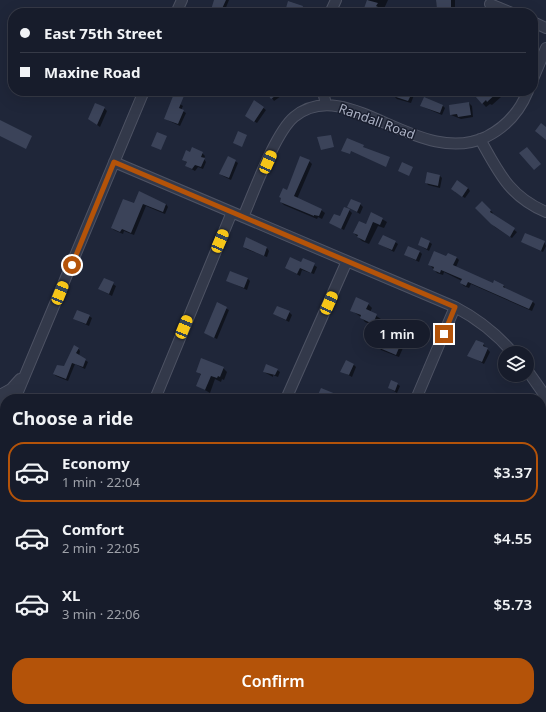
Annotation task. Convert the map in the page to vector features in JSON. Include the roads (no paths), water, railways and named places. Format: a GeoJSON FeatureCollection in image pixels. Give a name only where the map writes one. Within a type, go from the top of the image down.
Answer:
{"type":"FeatureCollection","features":[{"type":"Feature","properties":{"kind":"street"},"geometry":{"type":"LineString","coordinates":[[490,4],[500,8]]}},
{"type":"Feature","properties":{"kind":"street"},"geometry":{"type":"LineString","coordinates":[[538,67],[546,48]]}},
{"type":"Feature","properties":{"kind":"street"},"geometry":{"type":"LineString","coordinates":[[17,394],[142,96]]}},
{"type":"Feature","properties":{"kind":"street"},"geometry":{"type":"LineString","coordinates":[[324,96],[326,105]]}},
{"type":"Feature","properties":{"kind":"street","name":"Randall Road"},"geometry":{"type":"LineString","coordinates":[[243,216],[284,127],[292,118],[303,112],[326,105],[345,107],[438,143],[462,144],[480,139],[495,132],[516,114],[525,96]]}},
{"type":"Feature","properties":{"kind":"street"},"geometry":{"type":"LineString","coordinates":[[480,139],[499,174],[511,190],[530,204],[546,212]]}},
{"type":"Feature","properties":{"kind":"street"},"geometry":{"type":"LineString","coordinates":[[114,162],[455,307],[484,325],[506,346]]}},
{"type":"Feature","properties":{"kind":"street"},"geometry":{"type":"LineString","coordinates":[[156,394],[232,212]]}},
{"type":"Feature","properties":{"kind":"street"},"geometry":{"type":"LineString","coordinates":[[288,394],[347,261]]}},
{"type":"Feature","properties":{"kind":"street"},"geometry":{"type":"LineString","coordinates":[[418,394],[455,307]]}},
{"type":"Feature","properties":{"kind":"street"},"geometry":{"type":"LineString","coordinates":[[2,394],[15,385],[28,368]]}},
{"type":"Feature","properties":{"kind":"street"},"geometry":{"type":"LineString","coordinates":[[534,380],[545,394]]}}]}
